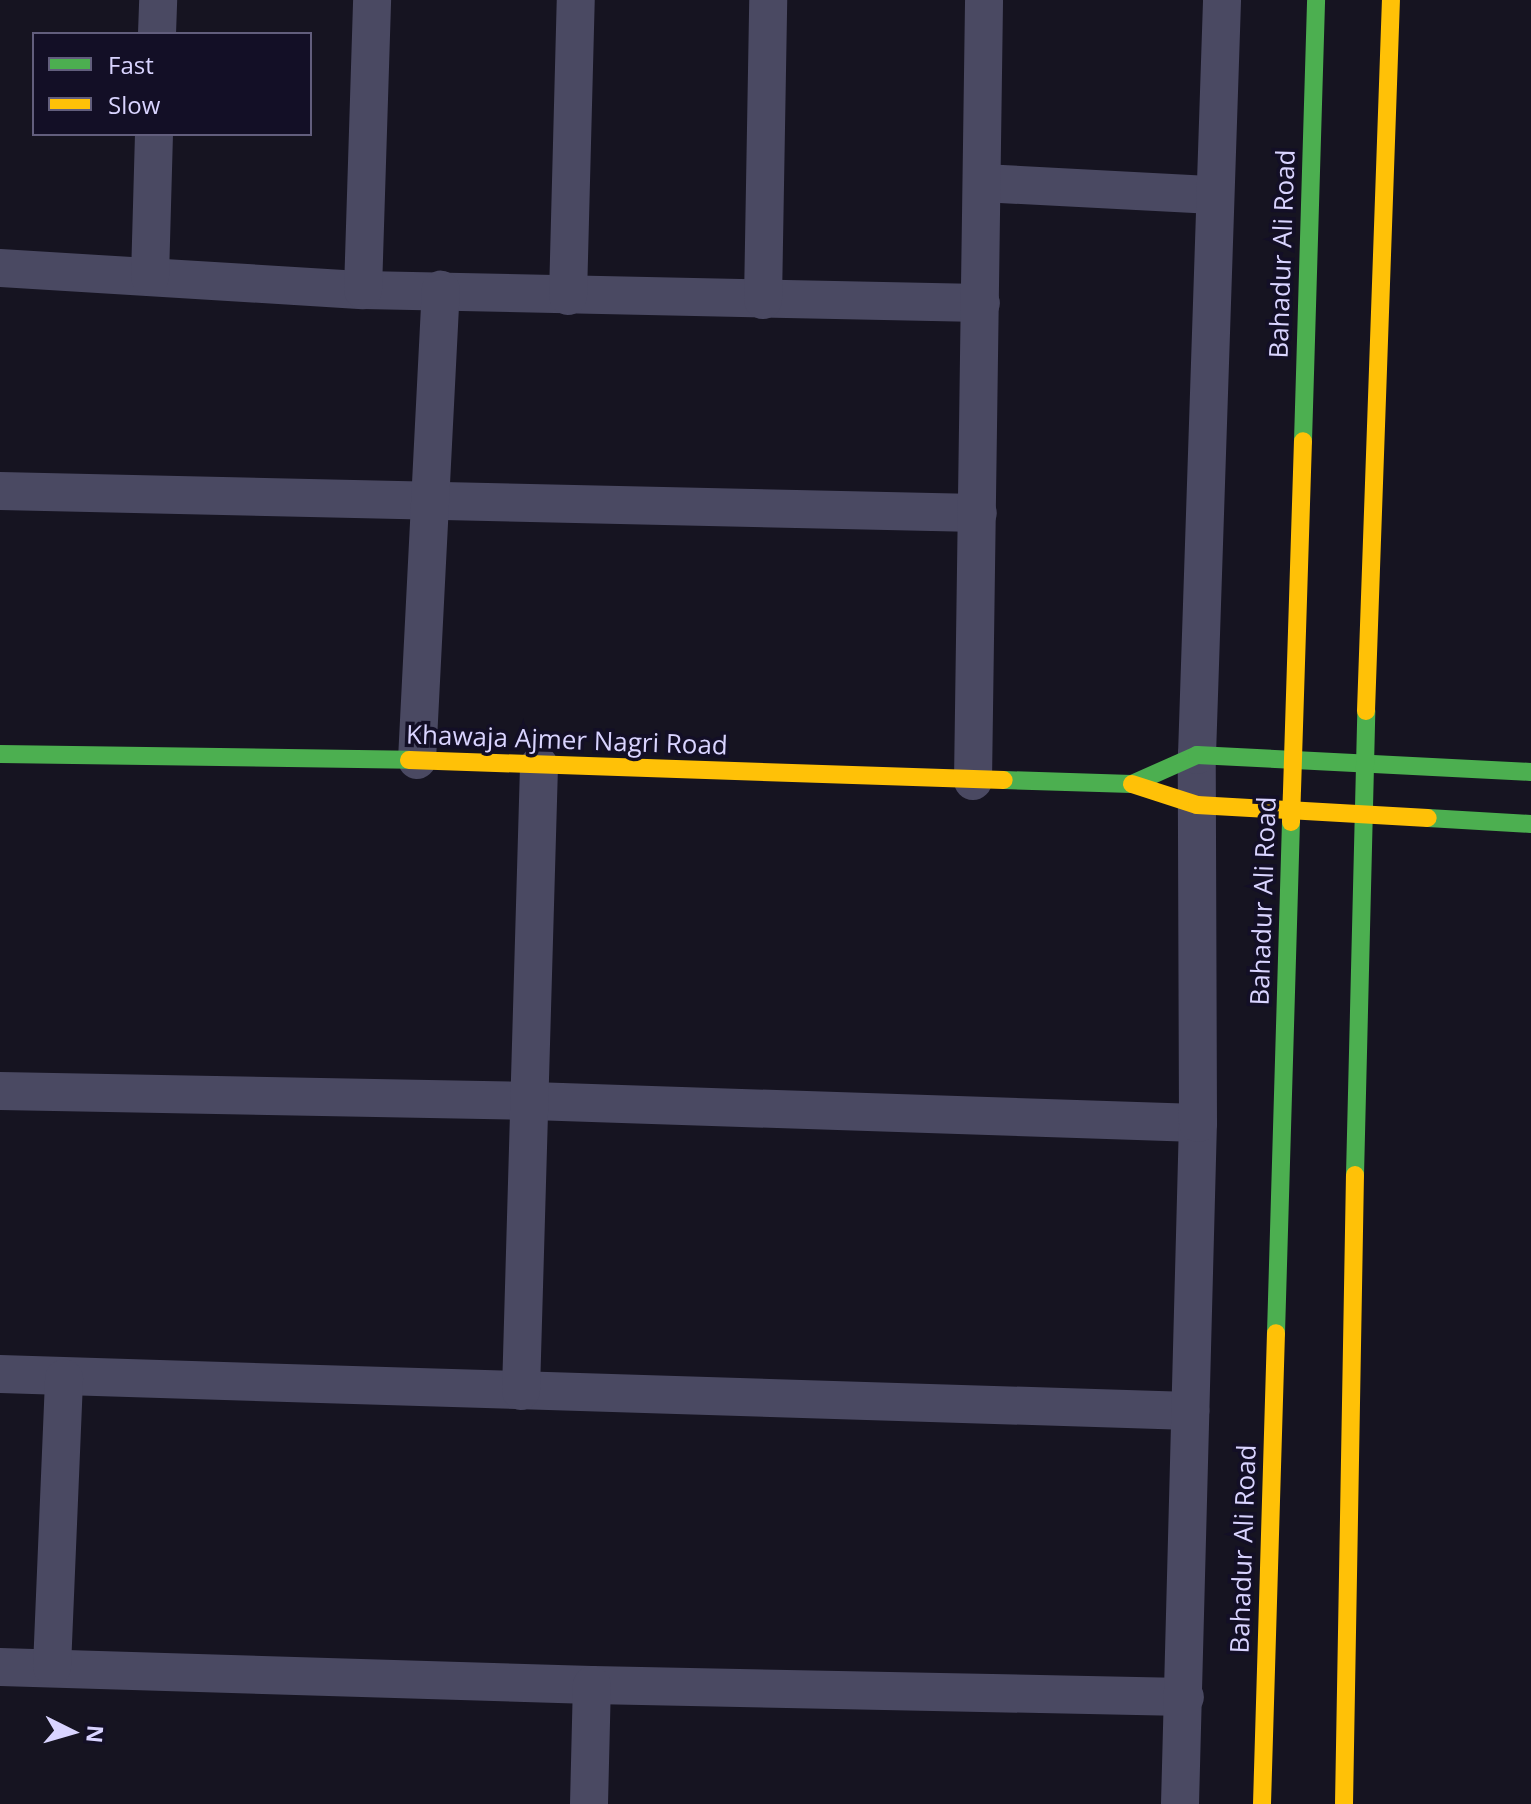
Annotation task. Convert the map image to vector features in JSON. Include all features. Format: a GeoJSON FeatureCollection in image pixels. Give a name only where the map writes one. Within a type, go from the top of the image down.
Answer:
{"type":"FeatureCollection","features":[{"type":"Feature","properties":{"kind":"main road","name":"Bahadur Ali Road"},"geometry":{"type":"LineString","coordinates":[[1262,1804],[1316,0]]}},
{"type":"Feature","properties":{"kind":"main road"},"geometry":{"type":"LineString","coordinates":[[1344,1804],[1362,817],[1391,0]]}},
{"type":"Feature","properties":{"kind":"main road","name":"Khawaja Ajmer Nagri Road"},"geometry":{"type":"LineString","coordinates":[[0,754],[417,760],[1132,784],[1197,805],[1362,817],[1531,824]]}},
{"type":"Feature","properties":{"kind":"main road","name":"Khawaja Ajmer Nagri Road"},"geometry":{"type":"LineString","coordinates":[[1132,784],[1197,755],[1531,772]]}},
{"type":"Feature","properties":{"kind":"street"},"geometry":{"type":"LineString","coordinates":[[157,32],[158,0]]}},
{"type":"Feature","properties":{"kind":"street"},"geometry":{"type":"LineString","coordinates":[[363,290],[372,0]]}},
{"type":"Feature","properties":{"kind":"street"},"geometry":{"type":"LineString","coordinates":[[568,296],[576,0]]}},
{"type":"Feature","properties":{"kind":"street"},"geometry":{"type":"LineString","coordinates":[[763,300],[768,0]]}},
{"type":"Feature","properties":{"kind":"street"},"geometry":{"type":"LineString","coordinates":[[973,781],[984,0]]}},
{"type":"Feature","properties":{"kind":"street"},"geometry":{"type":"LineString","coordinates":[[1180,1804],[1198,1123],[1197,755],[1222,0]]}},
{"type":"Feature","properties":{"kind":"street"},"geometry":{"type":"LineString","coordinates":[[150,277],[154,136]]}},
{"type":"Feature","properties":{"kind":"street"},"geometry":{"type":"LineString","coordinates":[[982,183],[1214,195]]}},
{"type":"Feature","properties":{"kind":"street"},"geometry":{"type":"LineString","coordinates":[[0,268],[363,290],[981,303]]}},
{"type":"Feature","properties":{"kind":"street"},"geometry":{"type":"LineString","coordinates":[[417,760],[441,290]]}},
{"type":"Feature","properties":{"kind":"street"},"geometry":{"type":"LineString","coordinates":[[0,491],[978,513]]}},
{"type":"Feature","properties":{"kind":"street"},"geometry":{"type":"LineString","coordinates":[[521,1391],[532,1101],[539,765]]}},
{"type":"Feature","properties":{"kind":"street"},"geometry":{"type":"LineString","coordinates":[[0,1091],[532,1101],[1198,1123]]}},
{"type":"Feature","properties":{"kind":"street"},"geometry":{"type":"LineString","coordinates":[[0,1374],[1190,1411]]}},
{"type":"Feature","properties":{"kind":"street"},"geometry":{"type":"LineString","coordinates":[[52,1667],[64,1378]]}},
{"type":"Feature","properties":{"kind":"street"},"geometry":{"type":"LineString","coordinates":[[0,1667],[592,1685],[1185,1697]]}},
{"type":"Feature","properties":{"kind":"street"},"geometry":{"type":"LineString","coordinates":[[589,1804],[592,1685]]}},
{"type":"Feature","properties":{"kind":"traffic: fast"},"geometry":{"type":"LineString","coordinates":[[1303,441],[1316,0]]}},
{"type":"Feature","properties":{"kind":"traffic: fast"},"geometry":{"type":"LineString","coordinates":[[1355,1175],[1366,711]]}},
{"type":"Feature","properties":{"kind":"traffic: fast"},"geometry":{"type":"LineString","coordinates":[[0,754],[409,760]]}},
{"type":"Feature","properties":{"kind":"traffic: fast"},"geometry":{"type":"LineString","coordinates":[[1004,780],[1132,784],[1197,755],[1531,772]]}},
{"type":"Feature","properties":{"kind":"traffic: fast"},"geometry":{"type":"LineString","coordinates":[[1428,818],[1531,824]]}},
{"type":"Feature","properties":{"kind":"traffic: fast"},"geometry":{"type":"LineString","coordinates":[[1276,1333],[1291,822]]}},
{"type":"Feature","properties":{"kind":"traffic: slow"},"geometry":{"type":"LineString","coordinates":[[1366,711],[1391,0]]}},
{"type":"Feature","properties":{"kind":"traffic: slow"},"geometry":{"type":"LineString","coordinates":[[1291,822],[1303,441]]}},
{"type":"Feature","properties":{"kind":"traffic: slow"},"geometry":{"type":"LineString","coordinates":[[409,760],[1004,780]]}},
{"type":"Feature","properties":{"kind":"traffic: slow"},"geometry":{"type":"LineString","coordinates":[[1132,784],[1197,805],[1428,818]]}},
{"type":"Feature","properties":{"kind":"traffic: slow"},"geometry":{"type":"LineString","coordinates":[[1344,1804],[1355,1175]]}},
{"type":"Feature","properties":{"kind":"traffic: slow"},"geometry":{"type":"LineString","coordinates":[[1262,1804],[1276,1333]]}}]}
